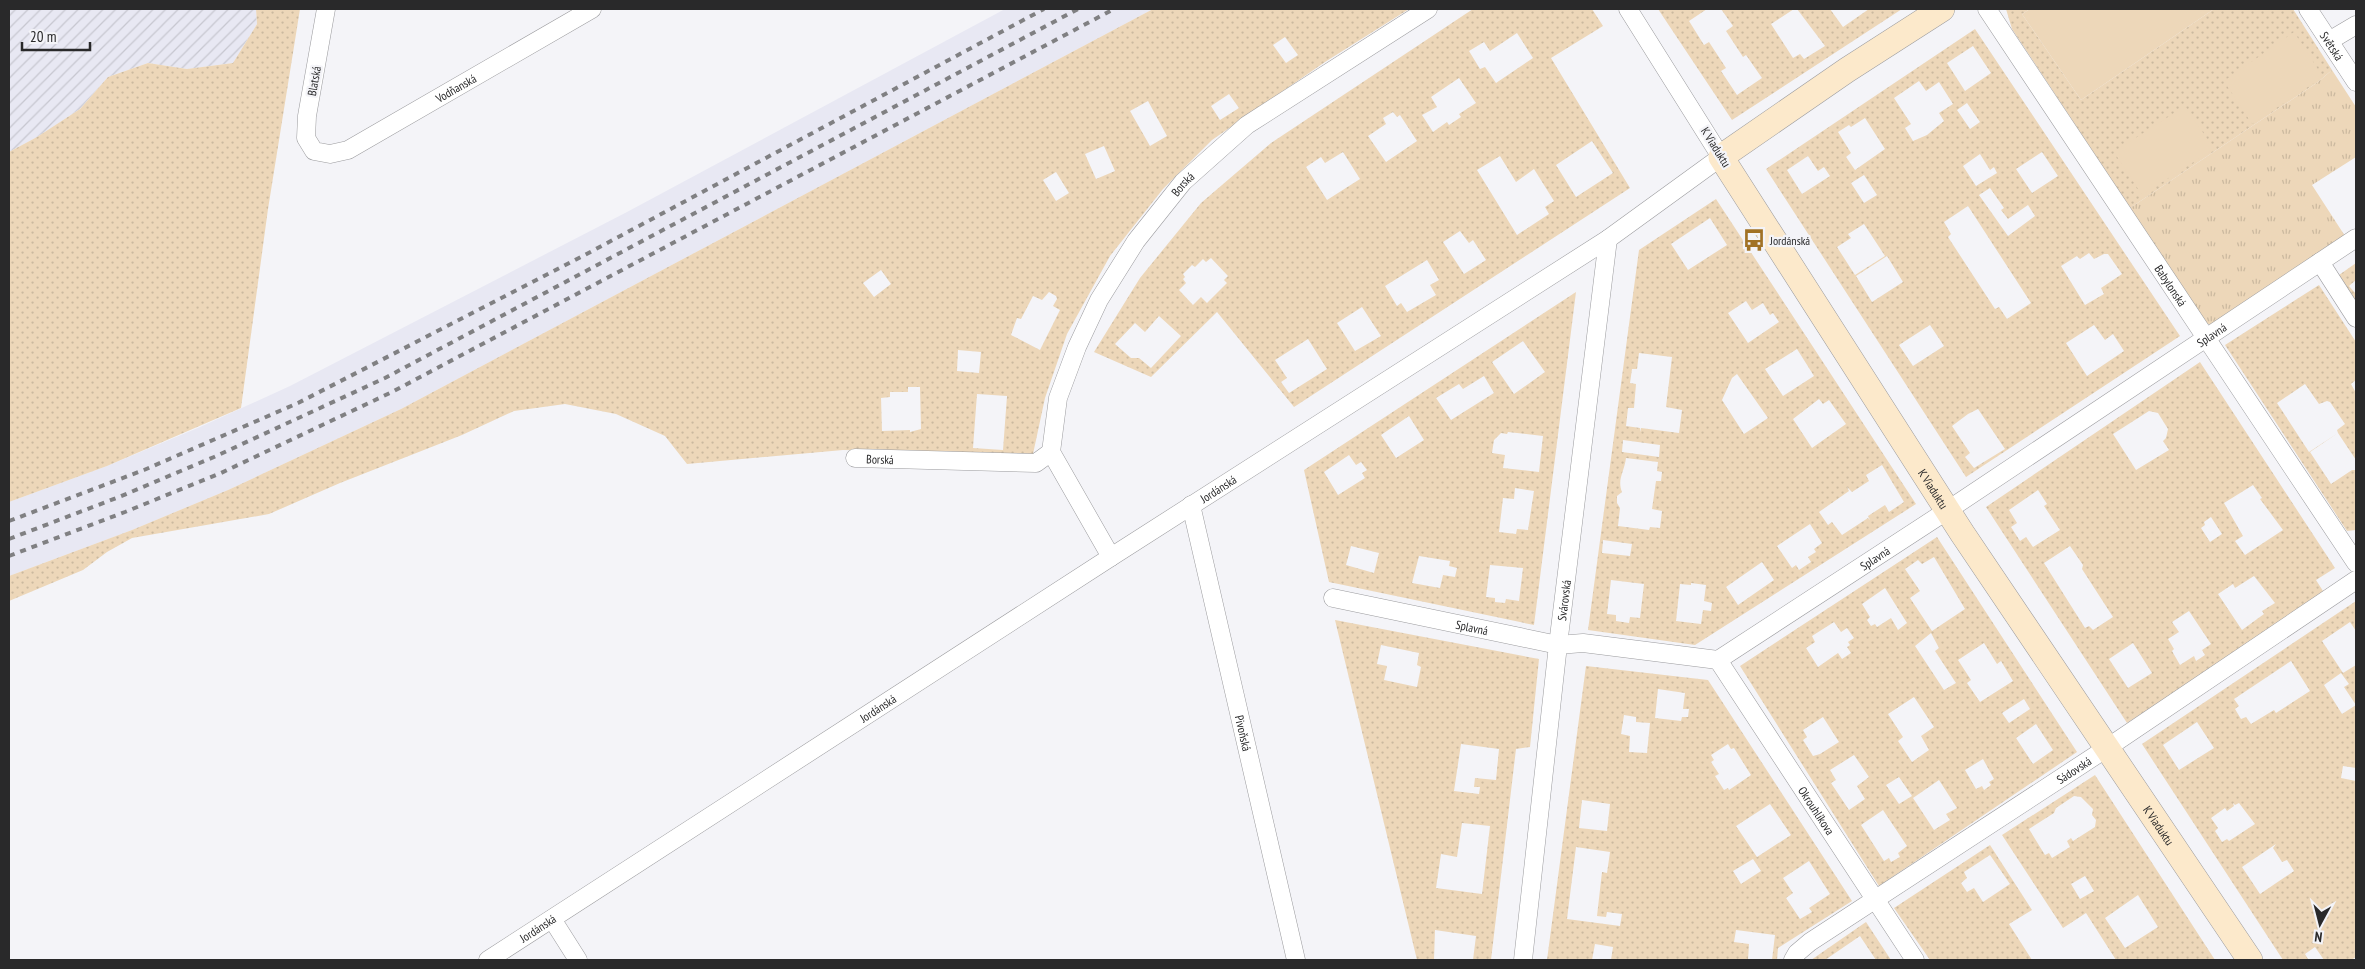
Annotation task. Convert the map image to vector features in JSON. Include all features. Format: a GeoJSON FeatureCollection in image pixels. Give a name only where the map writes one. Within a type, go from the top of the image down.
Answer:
{"type":"FeatureCollection","features":[{"type":"Feature","properties":{"kind":"street","name":"Blatská"},"geometry":{"type":"LineString","coordinates":[[314,151],[306,138],[326,9]]}},
{"type":"Feature","properties":{"kind":"street","name":"Vodňanská"},"geometry":{"type":"LineString","coordinates":[[314,151],[330,154],[348,150],[592,9]]}},
{"type":"Feature","properties":{"kind":"street","name":"Borská"},"geometry":{"type":"LineString","coordinates":[[855,458],[1036,463],[1051,452],[1058,398],[1069,366],[1092,314],[1136,241],[1183,182],[1247,125],[1428,9]]}},
{"type":"Feature","properties":{"kind":"street","name":"K Viaduktu"},"geometry":{"type":"LineString","coordinates":[[1628,9],[1948,510],[2250,960]]}},
{"type":"Feature","properties":{"kind":"street","name":"Jordánská"},"geometry":{"type":"LineString","coordinates":[[488,960],[1110,557],[1608,239],[1839,75],[1942,9]]}},
{"type":"Feature","properties":{"kind":"street","name":"Babylonská"},"geometry":{"type":"LineString","coordinates":[[1987,9],[2356,563]]}},
{"type":"Feature","properties":{"kind":"street","name":"Světská"},"geometry":{"type":"LineString","coordinates":[[2308,9],[2356,82]]}},
{"type":"Feature","properties":{"kind":"street"},"geometry":{"type":"LineString","coordinates":[[2329,41],[2356,24]]}},
{"type":"Feature","properties":{"kind":"street","name":"Splavná"},"geometry":{"type":"LineString","coordinates":[[1333,598],[1558,645],[1583,643],[1718,660],[1948,510],[2356,238]]}},
{"type":"Feature","properties":{"kind":"street","name":"Svárovská"},"geometry":{"type":"LineString","coordinates":[[1523,960],[1558,645],[1608,239]]}},
{"type":"Feature","properties":{"kind":"street"},"geometry":{"type":"LineString","coordinates":[[2320,262],[2356,318]]}},
{"type":"Feature","properties":{"kind":"street"},"geometry":{"type":"LineString","coordinates":[[1051,452],[1110,557]]}},
{"type":"Feature","properties":{"kind":"street","name":"Pivoňská"},"geometry":{"type":"LineString","coordinates":[[1191,505],[1296,960]]}},
{"type":"Feature","properties":{"kind":"street","name":"Sádovská"},"geometry":{"type":"LineString","coordinates":[[1793,960],[1797,953],[1810,942],[2107,748],[2356,580]]}},
{"type":"Feature","properties":{"kind":"street","name":"Okrouhlíkova"},"geometry":{"type":"LineString","coordinates":[[1718,660],[1915,960]]}},
{"type":"Feature","properties":{"kind":"street"},"geometry":{"type":"LineString","coordinates":[[552,919],[578,960]]}},
{"type":"Feature","properties":{"kind":"shaded area"},"geometry":{"type":"Polygon","coordinates":[[[9,9],[256,9],[257,24],[233,63],[187,69],[148,63],[108,77],[80,109],[37,137],[9,152],[9,9]]]}},
{"type":"Feature","properties":{"kind":"shaded area"},"geometry":{"type":"Polygon","coordinates":[[[1005,9],[1153,9],[401,409],[228,490],[132,530],[9,576],[9,502],[107,466],[200,427],[290,386],[627,212],[1005,9]]]}},
{"type":"Feature","properties":{"kind":"green space"},"geometry":{"type":"Polygon","coordinates":[[[256,9],[300,9],[268,209],[241,408],[107,466],[9,502],[9,152],[37,137],[80,109],[108,77],[148,63],[187,69],[233,63],[257,24],[256,9]]]}},
{"type":"Feature","properties":{"kind":"green space"},"geometry":{"type":"Polygon","coordinates":[[[1153,9],[1409,9],[1325,62],[1212,140],[1163,189],[1110,256],[1067,334],[1045,398],[1033,454],[843,450],[687,464],[665,436],[616,414],[565,404],[514,411],[462,435],[340,483],[269,514],[132,538],[107,552],[83,570],[9,601],[9,576],[132,530],[228,490],[401,409],[1153,9]],[[1285,37],[1273,45],[1286,63],[1298,55],[1285,37]],[[1229,94],[1211,106],[1220,120],[1239,108],[1229,94]],[[1148,101],[1130,111],[1150,146],[1167,136],[1148,101]],[[1104,146],[1085,154],[1096,179],[1115,171],[1104,146]],[[1056,172],[1043,180],[1056,201],[1069,193],[1056,172]],[[881,270],[863,283],[874,297],[891,284],[881,270]],[[1049,292],[1042,300],[1033,296],[1021,319],[1017,318],[1011,335],[1040,350],[1060,310],[1053,306],[1057,299],[1056,296],[1049,292]],[[958,350],[957,371],[979,373],[981,352],[958,350]],[[908,387],[908,392],[890,392],[890,397],[881,398],[882,431],[910,430],[910,432],[921,429],[920,387],[908,387]],[[977,394],[973,448],[1003,450],[1007,396],[977,394]]]}},
{"type":"Feature","properties":{"kind":"green space"},"geometry":{"type":"Polygon","coordinates":[[[1473,9],[1592,9],[1603,26],[1551,58],[1630,188],[1294,407],[1217,312],[1151,377],[1094,352],[1140,278],[1201,203],[1271,143],[1473,9]],[[1517,33],[1490,51],[1484,42],[1469,51],[1480,69],[1485,67],[1496,83],[1533,58],[1517,33]],[[1459,78],[1431,97],[1437,107],[1422,115],[1433,132],[1447,122],[1449,125],[1461,117],[1459,114],[1476,103],[1459,78]],[[1393,112],[1383,118],[1386,124],[1368,136],[1386,162],[1417,141],[1400,115],[1397,117],[1393,112]],[[1592,141],[1556,165],[1576,197],[1613,173],[1592,141]],[[1343,152],[1325,163],[1321,157],[1306,167],[1327,200],[1360,179],[1343,152]],[[1500,156],[1477,170],[1517,235],[1549,214],[1545,207],[1554,201],[1534,169],[1516,182],[1500,156]],[[1460,231],[1443,242],[1464,274],[1486,260],[1473,240],[1469,243],[1460,231]],[[1211,258],[1206,262],[1203,259],[1195,267],[1192,265],[1183,274],[1185,277],[1183,279],[1186,283],[1179,290],[1193,305],[1201,297],[1207,303],[1227,283],[1224,280],[1228,276],[1211,258]],[[1427,260],[1385,286],[1397,306],[1401,303],[1407,312],[1436,295],[1430,285],[1439,280],[1427,260]],[[1362,307],[1337,323],[1355,351],[1381,336],[1362,307]],[[1159,316],[1145,332],[1135,323],[1115,344],[1131,358],[1139,358],[1151,368],[1181,336],[1159,316]],[[1308,339],[1275,360],[1287,378],[1281,382],[1289,393],[1327,369],[1308,339]]]}},
{"type":"Feature","properties":{"kind":"green space"},"geometry":{"type":"Polygon","coordinates":[[[1658,9],[1707,9],[1689,21],[1704,45],[1709,42],[1726,68],[1721,71],[1737,95],[1762,78],[1746,55],[1743,57],[1726,31],[1733,26],[1721,9],[1794,9],[1771,24],[1793,58],[1800,54],[1804,59],[1825,46],[1797,9],[1830,9],[1843,27],[1869,9],[1902,9],[1732,120],[1658,9]]]}},
{"type":"Feature","properties":{"kind":"green space"},"geometry":{"type":"Polygon","coordinates":[[[2006,9],[2030,9],[2022,14],[2081,100],[2214,9],[2293,9],[2332,70],[2318,82],[2130,208],[2012,29],[2006,9]]]}},
{"type":"Feature","properties":{"kind":"green space"},"geometry":{"type":"Polygon","coordinates":[[[2030,9],[2214,9],[2081,100],[2022,14],[2030,9]]]}},
{"type":"Feature","properties":{"kind":"green space"},"geometry":{"type":"Polygon","coordinates":[[[1975,29],[2180,336],[1966,477],[1766,169],[1975,29]],[[1973,46],[1947,63],[1965,91],[1991,73],[1973,46]],[[1919,81],[1894,98],[1911,124],[1905,128],[1913,141],[1927,135],[1944,121],[1939,113],[1953,104],[1939,82],[1926,91],[1919,81]],[[1967,103],[1957,110],[1970,129],[1980,122],[1967,103]],[[1865,118],[1851,127],[1849,125],[1838,132],[1851,153],[1846,157],[1855,170],[1885,149],[1865,118]],[[2042,152],[2016,169],[2032,193],[2058,176],[2042,152]],[[1980,154],[1963,166],[1976,186],[1997,173],[1994,167],[1990,170],[1980,154]],[[1808,156],[1787,170],[1802,194],[1830,176],[1824,167],[1818,171],[1808,156]],[[1864,175],[1851,183],[1864,203],[1877,195],[1864,175]],[[1990,188],[1979,195],[2008,236],[2035,216],[2028,205],[2008,219],[2001,210],[2004,208],[1990,188]],[[1968,206],[1944,222],[1951,234],[1948,237],[1995,309],[1999,307],[2007,319],[2031,303],[1968,206]],[[1864,224],[1848,234],[1851,238],[1837,247],[1855,275],[1885,256],[1864,224]],[[2089,253],[2080,259],[2077,256],[2061,266],[2085,305],[2104,294],[2101,288],[2122,274],[2108,254],[2094,259],[2089,253]],[[1887,256],[1856,276],[1872,302],[1903,282],[1887,256]],[[1930,325],[1899,345],[1913,366],[1944,346],[1930,325]],[[2094,325],[2066,343],[2087,376],[2124,351],[2113,334],[2105,340],[2094,325]],[[1978,409],[1952,426],[1970,453],[1965,457],[1974,468],[2005,449],[1978,409]]]}},
{"type":"Feature","properties":{"kind":"green space"},"geometry":{"type":"Polygon","coordinates":[[[2294,32],[2323,77],[2252,124],[2224,81],[2294,32]]]}},
{"type":"Feature","properties":{"kind":"green space"},"geometry":{"type":"Polygon","coordinates":[[[2332,70],[2356,107],[2356,157],[2312,185],[2345,236],[2214,325],[2203,323],[2130,208],[2318,82],[2332,70]]]}},
{"type":"Feature","properties":{"kind":"green space"},"geometry":{"type":"Polygon","coordinates":[[[2185,106],[2214,149],[2142,195],[2114,152],[2185,106]]]}},
{"type":"Feature","properties":{"kind":"green space"},"geometry":{"type":"Polygon","coordinates":[[[1716,199],[1916,504],[1695,645],[1588,630],[1639,250],[1716,199]],[[1710,218],[1671,244],[1688,270],[1727,245],[1710,218]],[[1746,301],[1728,313],[1748,343],[1779,322],[1773,313],[1770,315],[1763,303],[1752,310],[1746,301]],[[1797,349],[1765,369],[1783,396],[1814,376],[1797,349]],[[1639,353],[1637,369],[1632,369],[1630,383],[1636,384],[1634,408],[1628,408],[1626,426],[1640,428],[1640,432],[1641,428],[1679,433],[1682,410],[1666,407],[1672,357],[1639,353]],[[1737,374],[1732,378],[1722,400],[1744,434],[1768,418],[1737,374]],[[1819,399],[1793,419],[1812,448],[1846,424],[1829,400],[1823,404],[1819,399]],[[1623,440],[1622,452],[1659,457],[1660,445],[1623,440]],[[1626,458],[1621,479],[1622,492],[1617,496],[1617,503],[1620,508],[1618,526],[1649,530],[1650,527],[1660,528],[1662,511],[1652,509],[1656,481],[1661,481],[1662,472],[1657,471],[1658,462],[1626,458]],[[1882,465],[1866,475],[1869,481],[1852,492],[1847,487],[1849,491],[1819,512],[1828,525],[1832,522],[1842,535],[1868,518],[1870,520],[1868,516],[1885,505],[1889,512],[1904,502],[1882,465]],[[1810,524],[1777,546],[1792,568],[1796,565],[1799,570],[1811,562],[1808,557],[1816,552],[1814,549],[1822,543],[1810,524]],[[1603,540],[1602,553],[1630,556],[1632,544],[1603,540]],[[1762,562],[1726,587],[1738,605],[1774,580],[1762,562]],[[1611,580],[1607,614],[1616,615],[1616,621],[1629,623],[1630,617],[1640,618],[1644,584],[1611,580]],[[1680,584],[1676,621],[1701,624],[1703,610],[1711,611],[1712,603],[1704,601],[1706,585],[1680,584]]]}},
{"type":"Feature","properties":{"kind":"green space"},"geometry":{"type":"Polygon","coordinates":[[[2356,263],[2356,280],[2349,286],[2356,294],[2356,301],[2339,275],[2356,263]]]}},
{"type":"Feature","properties":{"kind":"green space"},"geometry":{"type":"Polygon","coordinates":[[[2319,285],[2356,342],[2356,380],[2351,384],[2356,393],[2356,460],[2338,433],[2310,452],[2331,484],[2352,470],[2356,470],[2356,530],[2347,531],[2225,345],[2319,285]],[[2305,384],[2277,403],[2309,452],[2338,433],[2337,430],[2345,424],[2330,402],[2327,401],[2319,404],[2305,384]]]}},
{"type":"Feature","properties":{"kind":"green space"},"geometry":{"type":"Polygon","coordinates":[[[1576,292],[1534,625],[1329,582],[1304,470],[1576,292]],[[1523,341],[1492,362],[1514,394],[1545,372],[1523,341]],[[1484,376],[1463,389],[1459,384],[1436,398],[1451,420],[1494,393],[1484,376]],[[1409,416],[1381,435],[1396,458],[1424,440],[1409,416]],[[1501,433],[1494,440],[1492,453],[1505,455],[1503,468],[1539,472],[1543,436],[1501,433]],[[1349,455],[1324,472],[1338,495],[1365,478],[1362,473],[1367,470],[1361,462],[1356,465],[1349,455]],[[1515,488],[1514,499],[1503,498],[1499,532],[1516,534],[1517,529],[1528,530],[1534,491],[1515,488]],[[1351,546],[1346,565],[1374,573],[1379,553],[1351,546]],[[1419,556],[1412,583],[1440,588],[1443,575],[1455,577],[1457,568],[1449,566],[1450,561],[1419,556]],[[1490,565],[1486,597],[1495,598],[1495,602],[1505,603],[1506,599],[1519,601],[1523,568],[1490,565]]]}},
{"type":"Feature","properties":{"kind":"green space"},"geometry":{"type":"Polygon","coordinates":[[[2200,362],[2335,568],[2316,580],[2323,591],[2342,579],[2344,583],[2127,723],[1986,507],[2200,362]],[[2149,411],[2113,434],[2136,470],[2169,450],[2163,441],[2166,438],[2168,429],[2158,413],[2149,411]],[[2253,485],[2224,503],[2243,536],[2235,541],[2245,555],[2283,530],[2260,499],[2262,498],[2253,485]],[[2038,490],[2009,510],[2017,523],[2011,527],[2020,541],[2026,537],[2033,547],[2060,530],[2044,506],[2047,504],[2038,490]],[[2211,517],[2204,522],[2205,525],[2201,528],[2210,542],[2222,534],[2211,517]],[[2070,546],[2044,563],[2085,628],[2089,626],[2093,630],[2113,617],[2082,569],[2083,565],[2070,546]],[[2254,576],[2235,588],[2233,584],[2218,594],[2242,630],[2264,614],[2262,611],[2275,603],[2254,576]],[[2189,611],[2172,622],[2179,632],[2168,639],[2180,665],[2194,656],[2196,661],[2205,655],[2202,650],[2211,644],[2189,611]],[[2133,643],[2109,659],[2128,688],[2152,673],[2133,643]]]}},
{"type":"Feature","properties":{"kind":"green space"},"geometry":{"type":"Polygon","coordinates":[[[1937,537],[2077,752],[1879,886],[1740,666],[1937,537]],[[1934,557],[1922,564],[1918,560],[1905,569],[1920,591],[1910,598],[1932,631],[1965,609],[1934,557]],[[1885,588],[1862,604],[1870,617],[1867,620],[1871,626],[1875,624],[1877,627],[1891,618],[1898,630],[1907,623],[1885,588]],[[1834,622],[1812,636],[1815,642],[1806,648],[1818,667],[1838,653],[1842,659],[1851,653],[1847,647],[1850,645],[1848,642],[1854,638],[1847,628],[1841,632],[1834,622]],[[1931,633],[1915,646],[1944,690],[1956,683],[1935,651],[1939,648],[1931,633]],[[1984,643],[1958,660],[1971,680],[1967,683],[1980,702],[2013,681],[2001,661],[1997,664],[1984,643]],[[1914,697],[1888,714],[1903,737],[1898,741],[1912,762],[1929,750],[1921,736],[1934,727],[1914,697]],[[2024,699],[2002,713],[2009,723],[2030,709],[2024,699]],[[1823,717],[1803,730],[1807,737],[1803,740],[1813,756],[1820,754],[1839,742],[1823,717]],[[2036,724],[2016,738],[2033,764],[2053,750],[2036,724]],[[1854,755],[1830,770],[1836,780],[1831,783],[1849,810],[1865,799],[1857,786],[1869,777],[1854,755]],[[1983,759],[1965,770],[1976,789],[1982,786],[1984,790],[1991,785],[1989,782],[1994,779],[1983,759]],[[1899,777],[1886,785],[1899,804],[1912,796],[1899,777]],[[1939,780],[1913,798],[1934,830],[1950,820],[1946,814],[1957,808],[1939,780]],[[1883,810],[1861,825],[1884,861],[1889,858],[1891,862],[1900,857],[1898,853],[1907,846],[1883,810]]]}},
{"type":"Feature","properties":{"kind":"green space"},"geometry":{"type":"Polygon","coordinates":[[[2356,601],[2356,631],[2350,622],[2322,641],[2343,673],[2356,665],[2356,705],[2356,768],[2343,766],[2341,778],[2356,781],[2356,957],[2351,960],[2324,960],[2315,947],[2305,954],[2308,959],[2283,960],[2142,744],[2356,601]],[[2291,661],[2234,699],[2239,706],[2235,709],[2241,719],[2246,717],[2251,724],[2274,710],[2276,713],[2310,691],[2291,661]],[[2341,673],[2324,685],[2342,714],[2356,705],[2344,687],[2349,684],[2341,673]],[[2197,722],[2163,745],[2179,770],[2214,748],[2197,722]],[[2233,803],[2234,806],[2227,811],[2225,808],[2211,818],[2218,828],[2215,831],[2222,842],[2227,839],[2229,841],[2255,824],[2239,803],[2235,805],[2233,803]],[[2276,844],[2242,867],[2260,894],[2294,871],[2287,860],[2282,862],[2273,848],[2276,844]]]}},
{"type":"Feature","properties":{"kind":"green space"},"geometry":{"type":"Polygon","coordinates":[[[1335,620],[1539,659],[1530,747],[1516,749],[1491,960],[1473,960],[1476,936],[1435,930],[1434,960],[1417,960],[1335,620]],[[1381,645],[1377,664],[1387,666],[1384,680],[1417,687],[1421,667],[1417,665],[1419,653],[1381,645]],[[1461,744],[1454,791],[1479,794],[1480,787],[1474,787],[1475,778],[1496,780],[1499,749],[1461,744]],[[1462,823],[1457,857],[1441,854],[1436,888],[1482,894],[1490,826],[1462,823]]]}},
{"type":"Feature","properties":{"kind":"green space"},"geometry":{"type":"Polygon","coordinates":[[[1586,666],[1708,680],[1852,901],[1778,948],[1777,960],[1772,960],[1775,935],[1736,930],[1734,942],[1749,944],[1748,960],[1611,960],[1613,947],[1595,944],[1592,960],[1547,960],[1586,666]],[[1658,689],[1655,718],[1681,721],[1682,717],[1688,717],[1689,709],[1683,709],[1685,693],[1658,689]],[[1624,715],[1621,734],[1630,736],[1629,752],[1647,753],[1650,723],[1636,722],[1636,717],[1624,715]],[[1728,744],[1711,755],[1714,760],[1711,762],[1719,774],[1715,776],[1724,790],[1728,788],[1729,790],[1751,775],[1734,748],[1731,749],[1728,744]],[[1582,800],[1579,828],[1607,831],[1610,804],[1582,800]],[[1770,804],[1736,826],[1757,857],[1791,835],[1770,804]],[[1576,847],[1567,919],[1620,926],[1622,914],[1607,912],[1606,917],[1597,916],[1602,872],[1607,873],[1610,852],[1576,847]],[[1753,859],[1733,871],[1741,884],[1761,871],[1753,859]],[[1809,861],[1783,878],[1793,893],[1786,898],[1800,919],[1812,912],[1809,908],[1830,894],[1809,861]]]}},
{"type":"Feature","properties":{"kind":"green space"},"geometry":{"type":"Polygon","coordinates":[[[2095,775],[2215,960],[2116,960],[2086,913],[2063,928],[2002,835],[2095,775]],[[2074,796],[2056,808],[2054,813],[2029,829],[2045,855],[2049,853],[2052,858],[2070,847],[2067,841],[2071,838],[2073,841],[2095,827],[2096,820],[2092,815],[2093,809],[2081,797],[2074,796]],[[2085,876],[2071,884],[2080,899],[2094,891],[2085,876]],[[2138,895],[2105,918],[2125,948],[2158,927],[2138,895]]]}},
{"type":"Feature","properties":{"kind":"green space"},"geometry":{"type":"Polygon","coordinates":[[[1990,845],[2032,910],[2009,924],[2032,960],[1930,960],[1894,908],[1990,845]],[[1990,855],[1964,872],[1967,878],[1961,883],[1967,892],[1974,888],[1983,902],[2010,884],[1990,855]]]}},
{"type":"Feature","properties":{"kind":"green space"},"geometry":{"type":"Polygon","coordinates":[[[1866,922],[1891,960],[1876,960],[1860,936],[1825,960],[1811,960],[1866,922]]]}},
{"type":"Feature","properties":{"kind":"railway"},"geometry":{"type":"LineString","coordinates":[[9,521],[144,470],[298,403],[581,257],[1044,9]]}},
{"type":"Feature","properties":{"kind":"railway"},"geometry":{"type":"LineString","coordinates":[[9,539],[119,497],[214,457],[385,378],[1078,9]]}},
{"type":"Feature","properties":{"kind":"railway"},"geometry":{"type":"LineString","coordinates":[[9,556],[221,473],[392,392],[1114,9]]}},
{"type":"Feature","properties":{"kind":"place","name":"Jordánská"},"geometry":{"type":"Point","coordinates":[1754,240]}}]}
